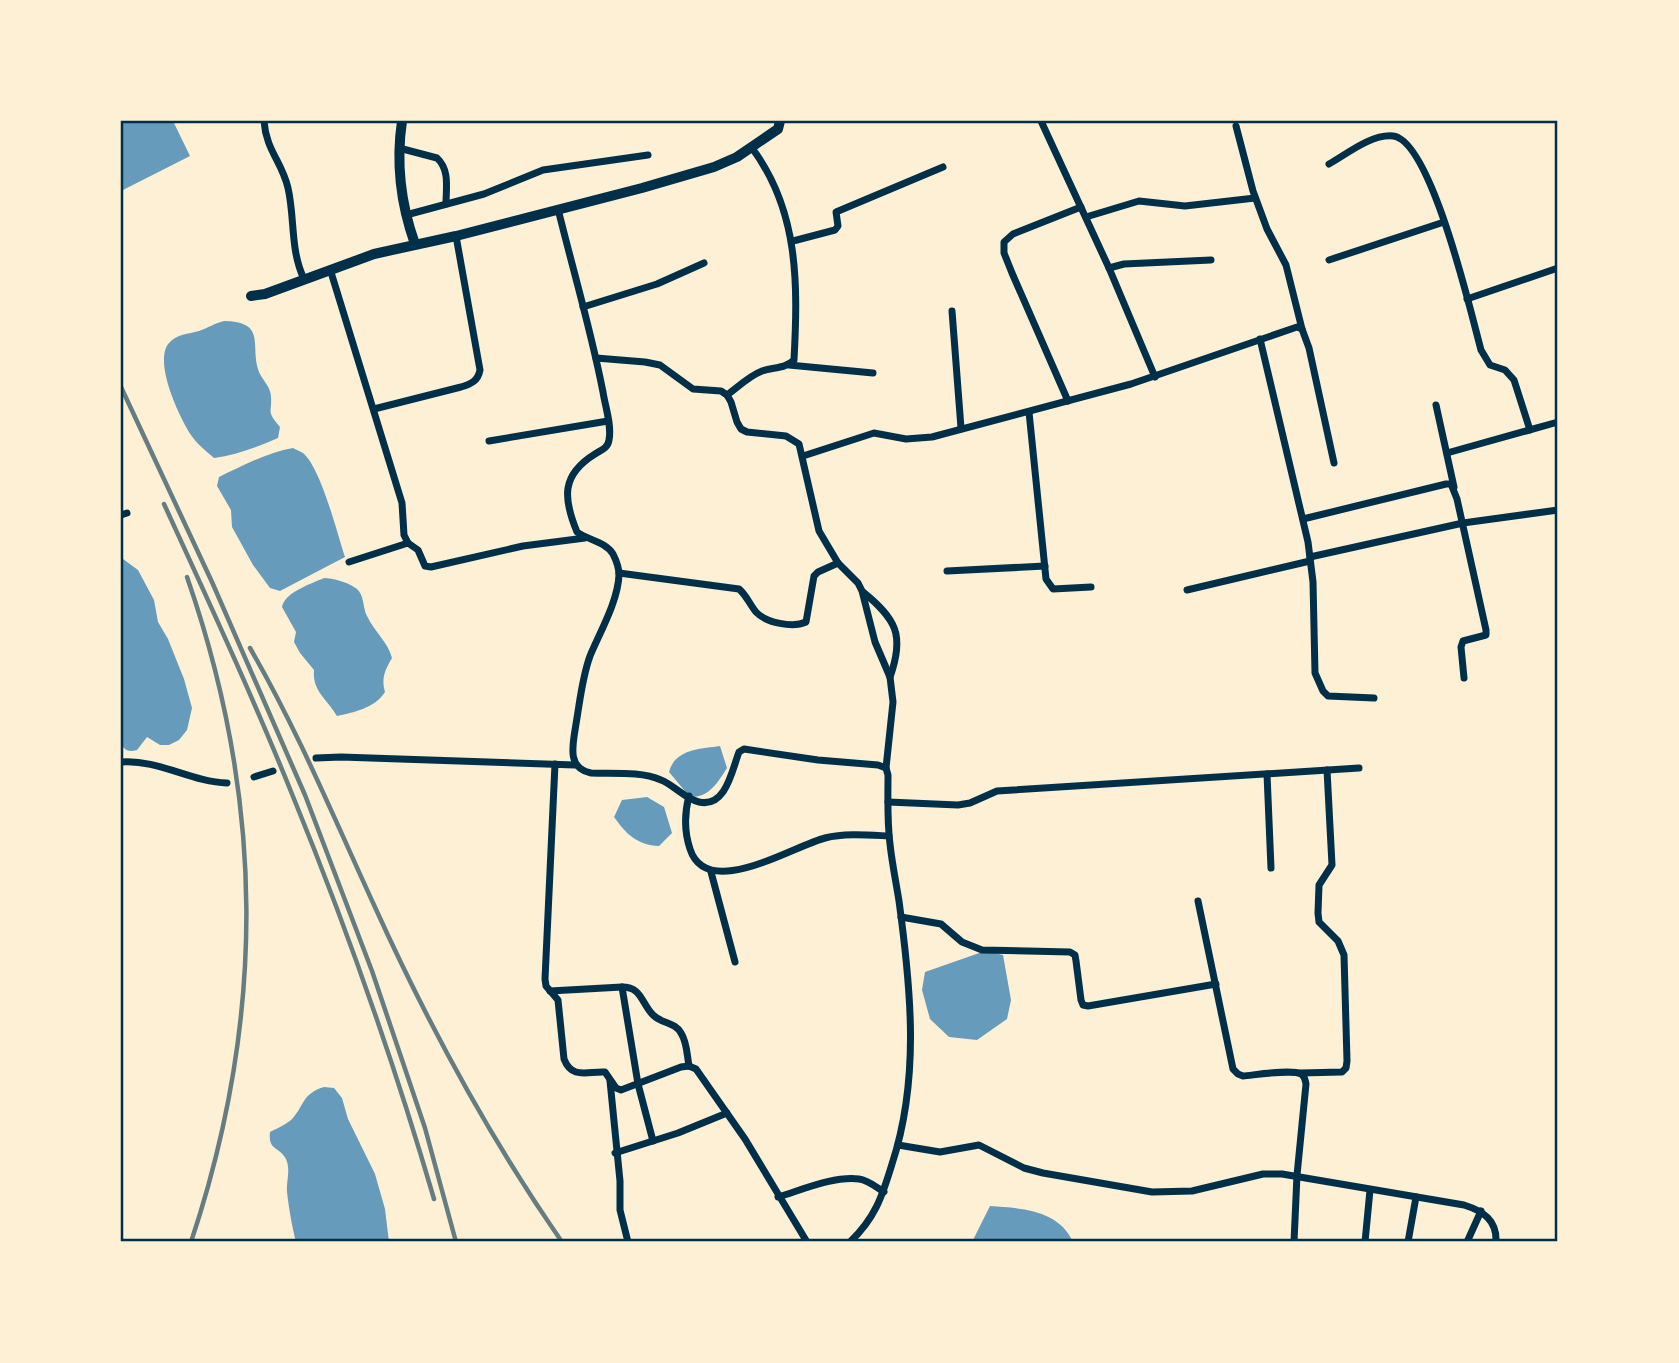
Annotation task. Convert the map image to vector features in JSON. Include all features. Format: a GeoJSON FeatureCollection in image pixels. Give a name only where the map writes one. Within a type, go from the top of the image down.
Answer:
{"type":"FeatureCollection","features":[{"type":"Feature","properties":{"kind":"street"},"geometry":{"type":"LineString","coordinates":[[264,121],[267,142],[282,170],[288,190],[297,265],[303,277]]}},
{"type":"Feature","properties":{"kind":"street"},"geometry":{"type":"LineString","coordinates":[[402,121],[399,148],[401,185],[413,240]]}},
{"type":"Feature","properties":{"kind":"street"},"geometry":{"type":"LineString","coordinates":[[251,296],[413,240],[456,236],[714,167],[754,151],[778,130],[780,121]]}},
{"type":"Feature","properties":{"kind":"street"},"geometry":{"type":"LineString","coordinates":[[1041,121],[1155,377]]}},
{"type":"Feature","properties":{"kind":"street"},"geometry":{"type":"LineString","coordinates":[[1236,126],[1255,198],[1286,265],[1309,348],[1334,463]]}},
{"type":"Feature","properties":{"kind":"street"},"geometry":{"type":"LineString","coordinates":[[1329,164],[1384,136],[1395,136],[1405,141],[1413,151],[1437,197],[1486,360],[1490,365],[1504,370],[1514,380],[1530,430]]}},
{"type":"Feature","properties":{"kind":"street"},"geometry":{"type":"LineString","coordinates":[[399,148],[436,158],[441,162],[446,173],[446,204]]}},
{"type":"Feature","properties":{"kind":"street"},"geometry":{"type":"LineString","coordinates":[[754,151],[763,161],[793,242],[796,271],[795,349],[794,359],[789,365]]}},
{"type":"Feature","properties":{"kind":"street"},"geometry":{"type":"LineString","coordinates":[[407,220],[446,204],[484,194],[543,170],[648,155]]}},
{"type":"Feature","properties":{"kind":"street"},"geometry":{"type":"LineString","coordinates":[[793,242],[835,230],[838,226],[836,212],[943,166]]}},
{"type":"Feature","properties":{"kind":"street"},"geometry":{"type":"LineString","coordinates":[[1086,217],[1139,201],[1185,206],[1255,198]]}},
{"type":"Feature","properties":{"kind":"street"},"geometry":{"type":"LineString","coordinates":[[1068,401],[1012,273],[1004,253],[1004,243],[1013,234],[1081,207]]}},
{"type":"Feature","properties":{"kind":"street"},"geometry":{"type":"LineString","coordinates":[[558,209],[596,358],[609,440],[606,448],[578,465],[569,478],[567,494],[577,532],[611,551],[619,573],[605,624],[590,656],[582,682],[574,739],[575,765]]}},
{"type":"Feature","properties":{"kind":"street"},"geometry":{"type":"LineString","coordinates":[[1329,260],[1444,222]]}},
{"type":"Feature","properties":{"kind":"street"},"geometry":{"type":"LineString","coordinates":[[374,410],[461,387],[479,377],[480,370],[456,236]]}},
{"type":"Feature","properties":{"kind":"street"},"geometry":{"type":"LineString","coordinates":[[1108,268],[1124,264],[1212,260]]}},
{"type":"Feature","properties":{"kind":"street"},"geometry":{"type":"LineString","coordinates":[[583,307],[657,284],[705,263]]}},
{"type":"Feature","properties":{"kind":"street"},"geometry":{"type":"LineString","coordinates":[[1467,299],[1558,268]]}},
{"type":"Feature","properties":{"kind":"street"},"geometry":{"type":"LineString","coordinates":[[330,269],[402,503],[404,534],[408,543],[418,550],[425,566],[431,567],[523,546],[585,538]]}},
{"type":"Feature","properties":{"kind":"street"},"geometry":{"type":"LineString","coordinates":[[952,311],[961,428]]}},
{"type":"Feature","properties":{"kind":"street"},"geometry":{"type":"LineString","coordinates":[[803,456],[874,433],[921,439],[1029,412],[1155,377],[1297,327],[1302,329]]}},
{"type":"Feature","properties":{"kind":"street"},"geometry":{"type":"LineString","coordinates":[[1260,340],[1310,559],[1314,660],[1318,682],[1328,696],[1374,698]]}},
{"type":"Feature","properties":{"kind":"street"},"geometry":{"type":"LineString","coordinates":[[596,358],[660,365],[693,389],[721,391],[727,395],[741,429],[786,436],[799,444],[815,521],[838,563],[858,583],[862,591],[874,642],[890,677],[893,702],[886,768],[889,836],[901,917],[909,1007],[910,1066],[907,1104],[884,1192],[868,1223],[850,1242]]}},
{"type":"Feature","properties":{"kind":"street"},"geometry":{"type":"LineString","coordinates":[[727,395],[763,371],[789,365],[873,373]]}},
{"type":"Feature","properties":{"kind":"street"},"geometry":{"type":"LineString","coordinates":[[1436,405],[1486,630],[1486,635],[1463,641],[1461,647],[1464,678]]}},
{"type":"Feature","properties":{"kind":"street"},"geometry":{"type":"LineString","coordinates":[[1029,412],[1046,579],[1054,589],[1091,587]]}},
{"type":"Feature","properties":{"kind":"street"},"geometry":{"type":"LineString","coordinates":[[489,441],[608,421]]}},
{"type":"Feature","properties":{"kind":"street"},"geometry":{"type":"LineString","coordinates":[[1447,453],[1558,422]]}},
{"type":"Feature","properties":{"kind":"street"},"geometry":{"type":"LineString","coordinates":[[1303,519],[1446,484],[1451,484],[1454,488]]}},
{"type":"Feature","properties":{"kind":"street"},"geometry":{"type":"LineString","coordinates":[[1188,590],[1463,523],[1558,510]]}},
{"type":"Feature","properties":{"kind":"street"},"geometry":{"type":"LineString","coordinates":[[349,562],[408,543]]}},
{"type":"Feature","properties":{"kind":"street"},"geometry":{"type":"LineString","coordinates":[[619,573],[739,589],[757,614],[765,619],[795,625],[806,622],[814,576],[838,563]]}},
{"type":"Feature","properties":{"kind":"street"},"geometry":{"type":"LineString","coordinates":[[947,571],[1045,566]]}},
{"type":"Feature","properties":{"kind":"street"},"geometry":{"type":"LineString","coordinates":[[862,591],[887,613],[894,626],[898,656],[890,677]]}},
{"type":"Feature","properties":{"kind":"street"},"geometry":{"type":"LineString","coordinates":[[316,758],[575,765],[582,771],[591,773],[651,776],[663,780],[699,802],[719,797],[725,789],[739,752],[744,749],[886,768]]}},
{"type":"Feature","properties":{"kind":"street"},"geometry":{"type":"LineString","coordinates":[[121,762],[141,762],[207,782],[228,783]]}},
{"type":"Feature","properties":{"kind":"street"},"geometry":{"type":"LineString","coordinates":[[555,764],[545,979],[550,991],[556,996],[560,1010],[567,1066],[580,1074],[605,1072],[616,1088],[621,1090],[689,1066],[700,1073],[751,1149],[807,1242]]}},
{"type":"Feature","properties":{"kind":"street"},"geometry":{"type":"LineString","coordinates":[[888,802],[958,805],[997,792],[1359,768]]}},
{"type":"Feature","properties":{"kind":"street"},"geometry":{"type":"LineString","coordinates":[[1198,901],[1230,1060],[1238,1074],[1342,1072],[1347,1061],[1344,955],[1338,941],[1319,922],[1318,913],[1320,885],[1332,865],[1327,770]]}},
{"type":"Feature","properties":{"kind":"street"},"geometry":{"type":"LineString","coordinates":[[254,777],[273,771]]}},
{"type":"Feature","properties":{"kind":"street"},"geometry":{"type":"LineString","coordinates":[[1267,774],[1271,868]]}},
{"type":"Feature","properties":{"kind":"street"},"geometry":{"type":"LineString","coordinates":[[689,796],[684,821],[691,852],[697,862],[711,872],[734,871],[827,838],[889,836]]}},
{"type":"Feature","properties":{"kind":"street"},"geometry":{"type":"LineString","coordinates":[[711,872],[735,962]]}},
{"type":"Feature","properties":{"kind":"street"},"geometry":{"type":"LineString","coordinates":[[901,917],[942,924],[962,942],[982,950],[1070,952],[1075,955],[1083,1005],[1216,984]]}},
{"type":"Feature","properties":{"kind":"street"},"geometry":{"type":"LineString","coordinates":[[550,991],[622,987],[637,990],[654,1016],[677,1026],[684,1040],[689,1066]]}},
{"type":"Feature","properties":{"kind":"street"},"geometry":{"type":"LineString","coordinates":[[622,987],[638,1084],[653,1141]]}},
{"type":"Feature","properties":{"kind":"street"},"geometry":{"type":"LineString","coordinates":[[1294,1242],[1306,1084],[1300,1073]]}},
{"type":"Feature","properties":{"kind":"street"},"geometry":{"type":"LineString","coordinates":[[609,1077],[620,1181],[621,1219],[628,1242]]}},
{"type":"Feature","properties":{"kind":"street"},"geometry":{"type":"LineString","coordinates":[[615,1153],[727,1113]]}},
{"type":"Feature","properties":{"kind":"street"},"geometry":{"type":"LineString","coordinates":[[898,1145],[940,1152],[979,1145],[1024,1168],[1152,1192],[1192,1191],[1263,1174],[1297,1175],[1464,1205],[1481,1211],[1490,1219],[1497,1234],[1496,1242]]}},
{"type":"Feature","properties":{"kind":"street"},"geometry":{"type":"LineString","coordinates":[[778,1197],[829,1183],[860,1179],[884,1192]]}},
{"type":"Feature","properties":{"kind":"street"},"geometry":{"type":"LineString","coordinates":[[1365,1242],[1370,1190]]}},
{"type":"Feature","properties":{"kind":"street"},"geometry":{"type":"LineString","coordinates":[[1408,1242],[1416,1197]]}},
{"type":"Feature","properties":{"kind":"street"},"geometry":{"type":"LineString","coordinates":[[1467,1242],[1481,1211]]}},
{"type":"Feature","properties":{"kind":"water"},"geometry":{"type":"Polygon","coordinates":[[[121,121],[173,121],[190,156],[121,191],[121,121]]]}},
{"type":"Feature","properties":{"kind":"water"},"geometry":{"type":"Polygon","coordinates":[[[224,321],[238,322],[252,331],[259,372],[271,393],[271,415],[280,427],[278,438],[247,450],[214,458],[186,427],[169,389],[164,362],[165,351],[172,340],[224,321]]]}},
{"type":"Feature","properties":{"kind":"water"},"geometry":{"type":"Polygon","coordinates":[[[293,448],[303,453],[316,472],[345,557],[280,591],[270,588],[253,565],[232,527],[231,510],[217,486],[219,477],[265,456],[293,448]]]}},
{"type":"Feature","properties":{"kind":"water"},"geometry":{"type":"Polygon","coordinates":[[[121,553],[123,559],[138,570],[154,600],[158,622],[184,679],[192,708],[187,730],[179,740],[169,745],[160,745],[147,737],[137,750],[132,751],[126,750],[121,744],[121,553]]]}},
{"type":"Feature","properties":{"kind":"water"},"geometry":{"type":"Polygon","coordinates":[[[324,578],[344,582],[358,590],[367,616],[392,658],[384,674],[385,692],[381,697],[364,708],[337,716],[315,684],[314,670],[294,642],[296,632],[282,607],[293,593],[324,578]]]}},
{"type":"Feature","properties":{"kind":"water"},"geometry":{"type":"Polygon","coordinates":[[[720,746],[727,768],[708,792],[690,797],[669,772],[672,764],[689,751],[720,746]]]}},
{"type":"Feature","properties":{"kind":"water"},"geometry":{"type":"Polygon","coordinates":[[[647,797],[664,807],[672,833],[659,846],[633,838],[614,817],[622,800],[647,797]]]}},
{"type":"Feature","properties":{"kind":"water"},"geometry":{"type":"Polygon","coordinates":[[[985,951],[1003,955],[1011,1000],[1007,1019],[977,1040],[949,1037],[930,1019],[922,990],[925,972],[985,951]]]}},
{"type":"Feature","properties":{"kind":"water"},"geometry":{"type":"Polygon","coordinates":[[[324,1087],[334,1088],[342,1098],[348,1119],[375,1174],[385,1209],[389,1242],[296,1242],[287,1192],[287,1163],[272,1145],[270,1132],[291,1120],[311,1093],[324,1087]]]}},
{"type":"Feature","properties":{"kind":"water"},"geometry":{"type":"Polygon","coordinates":[[[990,1206],[1026,1210],[1049,1217],[1067,1231],[1073,1242],[972,1242],[990,1206]]]}},
{"type":"Feature","properties":{"kind":"railway"},"geometry":{"type":"LineString","coordinates":[[121,387],[212,582],[305,795],[372,971],[425,1128],[456,1242]]}},
{"type":"Feature","properties":{"kind":"railway"},"geometry":{"type":"LineString","coordinates":[[164,504],[246,685],[312,844],[386,1045],[434,1199]]}},
{"type":"Feature","properties":{"kind":"railway"},"geometry":{"type":"LineString","coordinates":[[187,577],[213,661],[231,744],[242,827],[246,909],[243,992],[233,1075],[216,1158],[191,1242]]}},
{"type":"Feature","properties":{"kind":"railway"},"geometry":{"type":"LineString","coordinates":[[250,648],[300,743],[394,949],[438,1035],[509,1162],[562,1242]]}}]}
